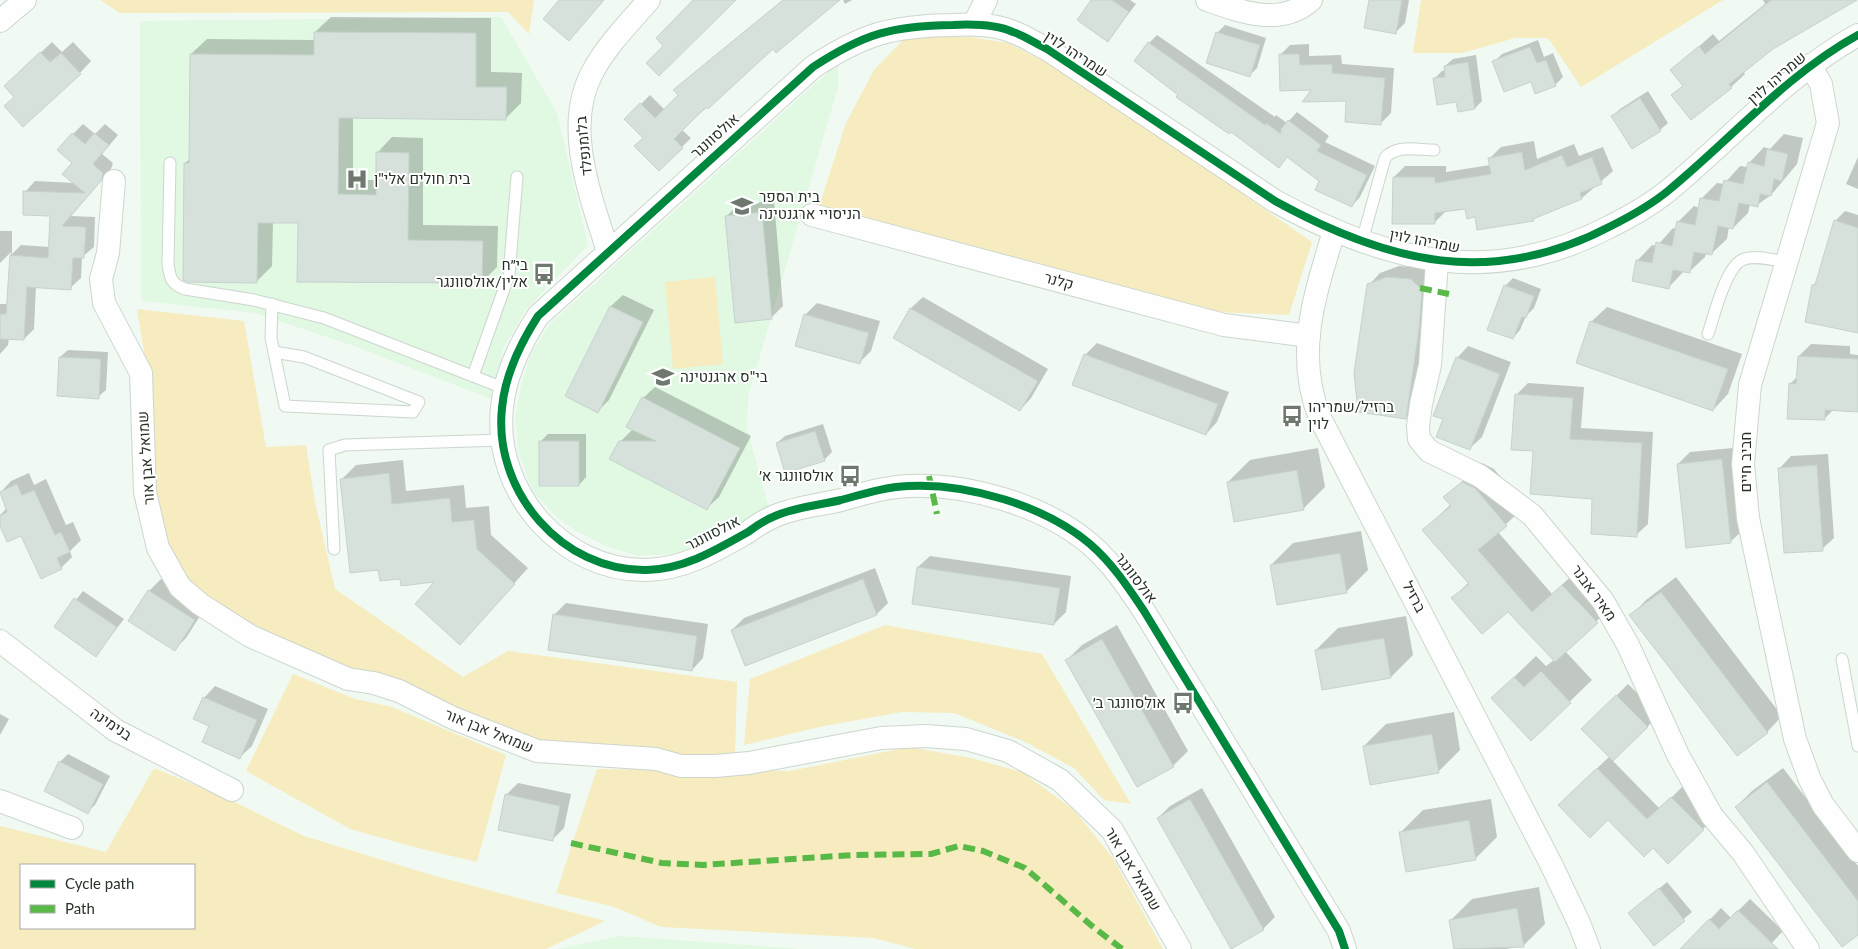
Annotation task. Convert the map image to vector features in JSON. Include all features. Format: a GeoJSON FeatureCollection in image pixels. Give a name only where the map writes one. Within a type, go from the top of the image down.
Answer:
{"type":"FeatureCollection","features":[{"type":"Feature","properties":{"kind":"street"},"geometry":{"type":"LineString","coordinates":[[0,21],[25,0]]}},
{"type":"Feature","properties":{"kind":"street","name":"בלומנפלד"},"geometry":{"type":"LineString","coordinates":[[608,252],[586,178],[580,134],[580,108],[592,73],[623,29],[649,0]]}},
{"type":"Feature","properties":{"kind":"street"},"geometry":{"type":"LineString","coordinates":[[974,24],[986,0]]}},
{"type":"Feature","properties":{"kind":"street"},"geometry":{"type":"LineString","coordinates":[[1207,0],[1259,15],[1282,15],[1303,7],[1311,0]]}},
{"type":"Feature","properties":{"kind":"street","name":"אולסוונגר"},"geometry":{"type":"LineString","coordinates":[[974,24],[898,28],[868,36],[841,48],[813,67],[538,316],[522,340],[508,376],[502,408],[502,440],[510,472],[522,501],[543,526],[565,545],[593,559],[621,567],[646,570],[674,566],[706,556],[775,515],[906,486],[939,486],[973,491],[1017,504],[1058,523],[1090,543],[1114,568],[1144,611],[1339,931],[1345,949]]}},
{"type":"Feature","properties":{"kind":"street","name":"שמריהו לוין"},"geometry":{"type":"LineString","coordinates":[[974,24],[1012,31],[1047,50],[1275,201],[1334,232],[1405,254],[1437,261],[1474,264],[1517,261],[1551,253],[1594,236],[1641,210],[1668,192],[1810,65],[1858,35]]}},
{"type":"Feature","properties":{"kind":"street","name":"חביב חיים"},"geometry":{"type":"LineString","coordinates":[[1810,65],[1821,84],[1828,123],[1750,385],[1743,464],[1748,518],[1795,739],[1810,780],[1823,805],[1858,850]]}},
{"type":"Feature","properties":{"kind":"street","name":"שמואל אבן אור"},"geometry":{"type":"LineString","coordinates":[[114,181],[108,253],[101,280],[104,303],[141,373],[145,492],[158,548],[180,587],[200,604],[250,636],[339,676],[399,691],[452,718],[537,752],[656,759],[681,766],[715,766],[750,763],[881,738],[926,736],[966,740],[1008,752],[1060,780],[1112,830],[1180,949]]}},
{"type":"Feature","properties":{"kind":"street","name":"קלנר"},"geometry":{"type":"LineString","coordinates":[[812,215],[1224,325],[1308,336]]}},
{"type":"Feature","properties":{"kind":"street","name":"ברזיל"},"geometry":{"type":"LineString","coordinates":[[1334,232],[1314,300],[1308,336],[1312,398],[1320,418],[1551,864],[1589,949]]}},
{"type":"Feature","properties":{"kind":"street","name":"מאיר אבנר"},"geometry":{"type":"LineString","coordinates":[[1437,261],[1430,365],[1421,404],[1418,426],[1419,438],[1429,451],[1480,476],[1532,515],[1603,601],[1628,645],[1678,755],[1712,816],[1743,853],[1808,949]]}},
{"type":"Feature","properties":{"kind":"street","name":"בנימינה"},"geometry":{"type":"LineString","coordinates":[[0,641],[114,730],[232,790]]}},
{"type":"Feature","properties":{"kind":"street"},"geometry":{"type":"LineString","coordinates":[[0,801],[72,828]]}},
{"type":"Feature","properties":{"kind":"lane"},"geometry":{"type":"LineString","coordinates":[[1362,241],[1385,158],[1389,152],[1399,149],[1434,150]]}},
{"type":"Feature","properties":{"kind":"lane"},"geometry":{"type":"LineString","coordinates":[[170,163],[168,264],[170,278],[174,286],[272,304],[324,318],[506,389]]}},
{"type":"Feature","properties":{"kind":"lane"},"geometry":{"type":"LineString","coordinates":[[473,376],[509,275],[517,177]]}},
{"type":"Feature","properties":{"kind":"lane"},"geometry":{"type":"LineString","coordinates":[[1708,334],[1733,268],[1742,260],[1755,258],[1786,262]]}},
{"type":"Feature","properties":{"kind":"lane"},"geometry":{"type":"LineString","coordinates":[[272,304],[271,338],[285,406],[413,412],[418,402],[304,357],[274,352]]}},
{"type":"Feature","properties":{"kind":"lane"},"geometry":{"type":"LineString","coordinates":[[334,549],[329,450],[345,445],[502,440]]}},
{"type":"Feature","properties":{"kind":"lane"},"geometry":{"type":"LineString","coordinates":[[1842,659],[1858,746]]}},
{"type":"Feature","properties":{"kind":"shaded area"},"geometry":{"type":"Polygon","coordinates":[[[100,0],[534,0],[529,34],[508,12],[120,13],[100,0]]]}},
{"type":"Feature","properties":{"kind":"shaded area"},"geometry":{"type":"Polygon","coordinates":[[[1421,0],[1723,0],[1581,87],[1548,38],[1515,38],[1462,53],[1413,53],[1421,0]]]}},
{"type":"Feature","properties":{"kind":"shaded area","name":"בית חולים אלי\"ן"},"geometry":{"type":"Polygon","coordinates":[[[501,17],[557,113],[588,245],[525,311],[503,349],[494,400],[354,346],[255,313],[141,301],[140,21],[501,17]]]}},
{"type":"Feature","properties":{"kind":"shaded area"},"geometry":{"type":"Polygon","coordinates":[[[906,37],[970,37],[1008,43],[1068,73],[1312,242],[1289,315],[1217,312],[819,206],[846,123],[874,70],[906,37]]]}},
{"type":"Feature","properties":{"kind":"shaded area","name":"בית הספר הניסויי ארגנטינה"},"geometry":{"type":"Polygon","coordinates":[[[838,63],[838,87],[748,397],[747,428],[772,520],[708,549],[638,556],[606,546],[576,531],[557,517],[533,492],[519,454],[515,418],[521,386],[530,356],[549,325],[838,63]]]}},
{"type":"Feature","properties":{"kind":"shaded area"},"geometry":{"type":"Polygon","coordinates":[[[715,277],[723,364],[673,369],[665,282],[715,277]]]}},
{"type":"Feature","properties":{"kind":"shaded area"},"geometry":{"type":"Polygon","coordinates":[[[137,309],[244,321],[266,447],[306,445],[315,502],[335,589],[463,677],[508,651],[737,682],[735,758],[559,750],[346,672],[225,612],[183,579],[161,531],[147,371],[137,309]]]}},
{"type":"Feature","properties":{"kind":"shaded area"},"geometry":{"type":"Polygon","coordinates":[[[885,625],[1042,654],[1131,804],[1104,800],[1074,768],[1023,741],[954,713],[902,712],[824,726],[744,745],[750,679],[885,625]]]}},
{"type":"Feature","properties":{"kind":"shaded area"},"geometry":{"type":"Polygon","coordinates":[[[293,674],[355,699],[392,707],[506,755],[477,862],[350,829],[246,771],[293,674]]]}},
{"type":"Feature","properties":{"kind":"shaded area"},"geometry":{"type":"Polygon","coordinates":[[[909,747],[971,758],[1022,772],[1074,810],[1113,858],[1163,949],[915,949],[874,938],[661,927],[614,907],[556,893],[597,769],[790,771],[909,747]]]}},
{"type":"Feature","properties":{"kind":"shaded area"},"geometry":{"type":"Polygon","coordinates":[[[154,768],[224,797],[304,836],[435,876],[605,921],[546,949],[0,949],[0,826],[106,852],[154,768]]]}},
{"type":"Feature","properties":{"kind":"shaded area"},"geometry":{"type":"Polygon","coordinates":[[[620,936],[802,949],[558,949],[620,936]]]}},
{"type":"Feature","properties":{"kind":"building"},"geometry":{"type":"Polygon","coordinates":[[[559,0],[604,0],[569,41],[543,19],[559,0]]]}},
{"type":"Feature","properties":{"kind":"building"},"geometry":{"type":"Polygon","coordinates":[[[693,0],[736,0],[659,76],[646,63],[663,46],[656,38],[693,0]]]}},
{"type":"Feature","properties":{"kind":"building"},"geometry":{"type":"Polygon","coordinates":[[[783,0],[840,0],[776,53],[773,49],[708,109],[706,107],[674,139],[683,148],[659,171],[634,146],[643,138],[624,119],[640,103],[655,118],[678,95],[673,90],[783,0]]]}},
{"type":"Feature","properties":{"kind":"building"},"geometry":{"type":"Polygon","coordinates":[[[1091,0],[1112,0],[1129,12],[1108,42],[1077,20],[1091,0]]]}},
{"type":"Feature","properties":{"kind":"building"},"geometry":{"type":"Polygon","coordinates":[[[1369,0],[1402,0],[1396,34],[1364,28],[1369,0]]]}},
{"type":"Feature","properties":{"kind":"building"},"geometry":{"type":"Polygon","coordinates":[[[1771,0],[1857,0],[1773,49],[1729,84],[1732,88],[1691,120],[1671,95],[1683,86],[1670,70],[1699,46],[1705,54],[1771,0]]]}},
{"type":"Feature","properties":{"kind":"building"},"geometry":{"type":"Polygon","coordinates":[[[314,32],[476,33],[476,87],[507,87],[506,120],[339,118],[338,194],[376,195],[376,152],[409,153],[408,240],[483,241],[482,283],[297,282],[298,223],[258,223],[257,283],[188,282],[183,280],[184,163],[189,163],[190,54],[314,55],[314,32]]]}},
{"type":"Feature","properties":{"kind":"building"},"geometry":{"type":"Polygon","coordinates":[[[1216,32],[1260,45],[1250,77],[1206,63],[1216,32]]]}},
{"type":"Feature","properties":{"kind":"building"},"geometry":{"type":"Polygon","coordinates":[[[1148,42],[1265,125],[1266,123],[1281,134],[1281,129],[1288,120],[1321,145],[1317,151],[1367,175],[1352,207],[1315,190],[1319,181],[1287,157],[1279,168],[1231,132],[1229,134],[1176,97],[1178,95],[1134,61],[1148,42]]]}},
{"type":"Feature","properties":{"kind":"building"},"geometry":{"type":"Polygon","coordinates":[[[1530,47],[1537,63],[1546,60],[1556,86],[1535,94],[1531,82],[1504,92],[1492,61],[1530,47]]]}},
{"type":"Feature","properties":{"kind":"building"},"geometry":{"type":"Polygon","coordinates":[[[40,52],[50,62],[61,53],[81,74],[23,127],[4,106],[14,97],[4,86],[40,52]]]}},
{"type":"Feature","properties":{"kind":"building"},"geometry":{"type":"Polygon","coordinates":[[[1279,54],[1299,54],[1300,65],[1332,64],[1332,73],[1385,78],[1381,125],[1345,122],[1346,101],[1302,102],[1311,90],[1280,91],[1279,54]]]}},
{"type":"Feature","properties":{"kind":"building"},"geometry":{"type":"Polygon","coordinates":[[[1468,62],[1475,109],[1458,112],[1456,102],[1437,105],[1433,78],[1445,77],[1444,66],[1468,62]]]}},
{"type":"Feature","properties":{"kind":"building"},"geometry":{"type":"Polygon","coordinates":[[[1640,98],[1661,131],[1632,149],[1611,116],[1640,98]]]}},
{"type":"Feature","properties":{"kind":"building"},"geometry":{"type":"Polygon","coordinates":[[[72,133],[85,144],[94,133],[109,145],[93,164],[103,173],[101,181],[62,226],[86,227],[84,258],[73,258],[71,290],[27,287],[24,340],[0,339],[0,314],[6,314],[10,255],[48,258],[50,216],[23,215],[23,191],[85,193],[62,174],[72,163],[57,150],[72,133]]]}},
{"type":"Feature","properties":{"kind":"building"},"geometry":{"type":"Polygon","coordinates":[[[1767,149],[1788,154],[1782,181],[1774,179],[1771,196],[1760,194],[1758,207],[1739,203],[1733,229],[1718,226],[1712,255],[1694,252],[1690,273],[1673,270],[1669,289],[1632,281],[1636,260],[1652,263],[1656,242],[1672,246],[1677,221],[1695,225],[1700,198],[1719,201],[1724,180],[1743,184],[1748,162],[1764,166],[1767,149]]]}},
{"type":"Feature","properties":{"kind":"building"},"geometry":{"type":"Polygon","coordinates":[[[1522,152],[1525,170],[1562,155],[1567,167],[1592,157],[1602,184],[1580,193],[1582,199],[1533,219],[1534,221],[1477,230],[1475,217],[1467,219],[1465,209],[1435,213],[1435,224],[1392,224],[1393,177],[1435,177],[1435,183],[1491,174],[1488,158],[1522,152]]]}},
{"type":"Feature","properties":{"kind":"building"},"geometry":{"type":"Polygon","coordinates":[[[762,212],[772,319],[735,323],[725,216],[762,212]]]}},
{"type":"Feature","properties":{"kind":"building"},"geometry":{"type":"Polygon","coordinates":[[[1834,220],[1858,228],[1858,333],[1805,322],[1812,285],[1815,285],[1834,220]]]}},
{"type":"Feature","properties":{"kind":"building"},"geometry":{"type":"Polygon","coordinates":[[[1387,277],[1411,279],[1422,290],[1419,330],[1406,419],[1358,412],[1354,373],[1367,284],[1387,277]]]}},
{"type":"Feature","properties":{"kind":"building"},"geometry":{"type":"Polygon","coordinates":[[[1504,285],[1534,296],[1526,318],[1522,317],[1513,339],[1487,330],[1504,285]]]}},
{"type":"Feature","properties":{"kind":"building"},"geometry":{"type":"Polygon","coordinates":[[[610,306],[643,322],[598,413],[565,396],[610,306]]]}},
{"type":"Feature","properties":{"kind":"building"},"geometry":{"type":"Polygon","coordinates":[[[910,308],[1038,381],[1020,411],[893,338],[910,308]]]}},
{"type":"Feature","properties":{"kind":"building"},"geometry":{"type":"Polygon","coordinates":[[[804,314],[869,333],[860,364],[795,346],[804,314]]]}},
{"type":"Feature","properties":{"kind":"building"},"geometry":{"type":"Polygon","coordinates":[[[1590,321],[1728,369],[1713,411],[1576,363],[1590,321]]]}},
{"type":"Feature","properties":{"kind":"building"},"geometry":{"type":"Polygon","coordinates":[[[1084,354],[1218,404],[1206,435],[1072,385],[1084,354]]]}},
{"type":"Feature","properties":{"kind":"building"},"geometry":{"type":"Polygon","coordinates":[[[1798,356],[1858,359],[1858,412],[1825,410],[1825,420],[1787,419],[1789,383],[1796,384],[1798,356]]]}},
{"type":"Feature","properties":{"kind":"building"},"geometry":{"type":"Polygon","coordinates":[[[59,357],[101,359],[99,399],[57,396],[59,357]]]}},
{"type":"Feature","properties":{"kind":"building"},"geometry":{"type":"Polygon","coordinates":[[[1456,357],[1500,374],[1470,450],[1436,437],[1443,419],[1433,416],[1456,357]]]}},
{"type":"Feature","properties":{"kind":"building"},"geometry":{"type":"Polygon","coordinates":[[[1515,394],[1573,398],[1570,439],[1642,443],[1637,537],[1591,534],[1592,499],[1530,494],[1533,451],[1511,450],[1515,394]]]}},
{"type":"Feature","properties":{"kind":"building"},"geometry":{"type":"Polygon","coordinates":[[[642,397],[740,448],[707,510],[609,459],[619,441],[656,441],[626,427],[642,397]]]}},
{"type":"Feature","properties":{"kind":"building"},"geometry":{"type":"Polygon","coordinates":[[[815,431],[825,461],[785,473],[776,443],[815,431]]]}},
{"type":"Feature","properties":{"kind":"building"},"geometry":{"type":"Polygon","coordinates":[[[539,441],[579,441],[579,486],[539,486],[539,441]]]}},
{"type":"Feature","properties":{"kind":"building"},"geometry":{"type":"Polygon","coordinates":[[[1722,459],[1731,543],[1686,548],[1677,464],[1722,459]]]}},
{"type":"Feature","properties":{"kind":"building"},"geometry":{"type":"Polygon","coordinates":[[[1817,465],[1823,551],[1784,553],[1778,468],[1817,465]]]}},
{"type":"Feature","properties":{"kind":"building"},"geometry":{"type":"Polygon","coordinates":[[[1297,470],[1304,510],[1234,522],[1227,482],[1297,470]]]}},
{"type":"Feature","properties":{"kind":"building"},"geometry":{"type":"Polygon","coordinates":[[[389,473],[392,504],[450,498],[452,522],[474,520],[477,549],[515,584],[460,645],[415,604],[434,582],[401,586],[400,579],[380,581],[378,570],[350,573],[340,479],[389,473]]]}},
{"type":"Feature","properties":{"kind":"building"},"geometry":{"type":"Polygon","coordinates":[[[1462,482],[1475,488],[1507,526],[1478,550],[1532,612],[1562,585],[1598,623],[1555,662],[1508,612],[1482,634],[1451,598],[1469,584],[1422,530],[1451,506],[1443,497],[1462,482]]]}},
{"type":"Feature","properties":{"kind":"building"},"geometry":{"type":"Polygon","coordinates":[[[17,484],[22,495],[34,490],[55,535],[61,532],[70,552],[57,558],[62,569],[41,579],[21,536],[7,542],[0,526],[0,516],[7,512],[0,492],[17,484]]]}},
{"type":"Feature","properties":{"kind":"building"},"geometry":{"type":"Polygon","coordinates":[[[1340,553],[1347,593],[1277,605],[1270,565],[1340,553]]]}},
{"type":"Feature","properties":{"kind":"building"},"geometry":{"type":"Polygon","coordinates":[[[917,567],[1060,588],[1054,625],[912,604],[917,567]]]}},
{"type":"Feature","properties":{"kind":"building"},"geometry":{"type":"Polygon","coordinates":[[[863,579],[877,615],[745,666],[731,630],[863,579]]]}},
{"type":"Feature","properties":{"kind":"building"},"geometry":{"type":"Polygon","coordinates":[[[148,590],[195,620],[175,651],[128,621],[148,590]]]}},
{"type":"Feature","properties":{"kind":"building"},"geometry":{"type":"Polygon","coordinates":[[[1661,592],[1768,733],[1737,756],[1629,615],[1661,592]]]}},
{"type":"Feature","properties":{"kind":"building"},"geometry":{"type":"Polygon","coordinates":[[[74,598],[117,627],[96,657],[54,627],[74,598]]]}},
{"type":"Feature","properties":{"kind":"building"},"geometry":{"type":"Polygon","coordinates":[[[553,614],[697,636],[692,671],[548,650],[553,614]]]}},
{"type":"Feature","properties":{"kind":"building"},"geometry":{"type":"Polygon","coordinates":[[[1384,638],[1391,678],[1322,690],[1315,650],[1384,638]]]}},
{"type":"Feature","properties":{"kind":"building"},"geometry":{"type":"Polygon","coordinates":[[[1102,639],[1174,767],[1137,787],[1065,660],[1102,639]]]}},
{"type":"Feature","properties":{"kind":"building"},"geometry":{"type":"Polygon","coordinates":[[[1541,671],[1571,703],[1531,741],[1491,698],[1514,677],[1524,687],[1541,671]]]}},
{"type":"Feature","properties":{"kind":"building"},"geometry":{"type":"Polygon","coordinates":[[[1616,695],[1648,727],[1613,761],[1581,729],[1616,695]]]}},
{"type":"Feature","properties":{"kind":"building"},"geometry":{"type":"Polygon","coordinates":[[[203,697],[257,720],[240,759],[202,742],[209,726],[193,719],[203,697]]]}},
{"type":"Feature","properties":{"kind":"building"},"geometry":{"type":"Polygon","coordinates":[[[1432,734],[1439,773],[1370,785],[1363,746],[1432,734]]]}},
{"type":"Feature","properties":{"kind":"building"},"geometry":{"type":"Polygon","coordinates":[[[59,761],[103,784],[88,814],[44,791],[59,761]]]}},
{"type":"Feature","properties":{"kind":"building"},"geometry":{"type":"Polygon","coordinates":[[[1597,768],[1647,819],[1671,797],[1704,830],[1668,864],[1653,848],[1644,857],[1608,820],[1590,838],[1558,805],[1597,768]]]}},
{"type":"Feature","properties":{"kind":"building"},"geometry":{"type":"Polygon","coordinates":[[[1767,782],[1858,901],[1858,935],[1842,947],[1735,807],[1767,782]]]}},
{"type":"Feature","properties":{"kind":"building"},"geometry":{"type":"Polygon","coordinates":[[[505,794],[560,806],[553,841],[498,830],[505,794]]]}},
{"type":"Feature","properties":{"kind":"building"},"geometry":{"type":"Polygon","coordinates":[[[1190,799],[1264,930],[1231,949],[1157,818],[1190,799]]]}},
{"type":"Feature","properties":{"kind":"building"},"geometry":{"type":"Polygon","coordinates":[[[1469,820],[1476,860],[1406,872],[1399,832],[1469,820]]]}},
{"type":"Feature","properties":{"kind":"building"},"geometry":{"type":"Polygon","coordinates":[[[1659,888],[1685,921],[1654,946],[1628,913],[1659,888]]]}},
{"type":"Feature","properties":{"kind":"building"},"geometry":{"type":"Polygon","coordinates":[[[1517,908],[1524,947],[1454,949],[1449,920],[1517,908]]]}},
{"type":"Feature","properties":{"kind":"building"},"geometry":{"type":"Polygon","coordinates":[[[1738,910],[1778,949],[1680,949],[1709,919],[1719,929],[1738,910]]]}},
{"type":"Feature","properties":{"kind":"marked path"},"geometry":{"type":"LineString","coordinates":[[1420,288],[1449,294]]}},
{"type":"Feature","properties":{"kind":"marked path"},"geometry":{"type":"LineString","coordinates":[[929,476],[937,514]]}},
{"type":"Feature","properties":{"kind":"marked path"},"geometry":{"type":"LineString","coordinates":[[571,843],[662,863],[703,865],[853,855],[931,854],[959,846],[983,851],[1025,868],[1092,926],[1122,949]]}},
{"type":"Feature","properties":{"kind":"cycle path"},"geometry":{"type":"LineString","coordinates":[[1345,949],[1339,931],[1144,611],[1113,567],[1090,544],[1050,518],[1004,499],[955,488],[908,486],[882,489],[783,513],[764,521],[712,552],[687,562],[661,569],[647,570],[616,567],[587,557],[561,542],[539,521],[522,496],[509,469],[502,439],[502,408],[506,383],[525,337],[538,316],[813,67],[848,46],[864,39],[896,30],[913,27],[976,25],[1006,29],[1047,49],[1275,201],[1317,222],[1358,240],[1400,253],[1441,260],[1482,262],[1524,257],[1567,246],[1641,210],[1669,190],[1807,68],[1858,35]]}},
{"type":"Feature","properties":{"kind":"place","name":"בית חולים אלי\"ן"},"geometry":{"type":"Point","coordinates":[357,179]}},
{"type":"Feature","properties":{"kind":"place","name":"בית הספר הניסויי ארגנטינה"},"geometry":{"type":"Point","coordinates":[742,206]}},
{"type":"Feature","properties":{"kind":"place","name":"בי״ח אלין/אולסוונגר"},"geometry":{"type":"Point","coordinates":[544,274]}},
{"type":"Feature","properties":{"kind":"place","name":"בי\"ס ארגנטינה"},"geometry":{"type":"Point","coordinates":[663,377]}},
{"type":"Feature","properties":{"kind":"place","name":"ברזיל/שמריהו לוין"},"geometry":{"type":"Point","coordinates":[1292,416]}},
{"type":"Feature","properties":{"kind":"place","name":"אולסוונגר א׳"},"geometry":{"type":"Point","coordinates":[850,476]}},
{"type":"Feature","properties":{"kind":"place","name":"אולסוונגר ב׳"},"geometry":{"type":"Point","coordinates":[1183,703]}}]}
